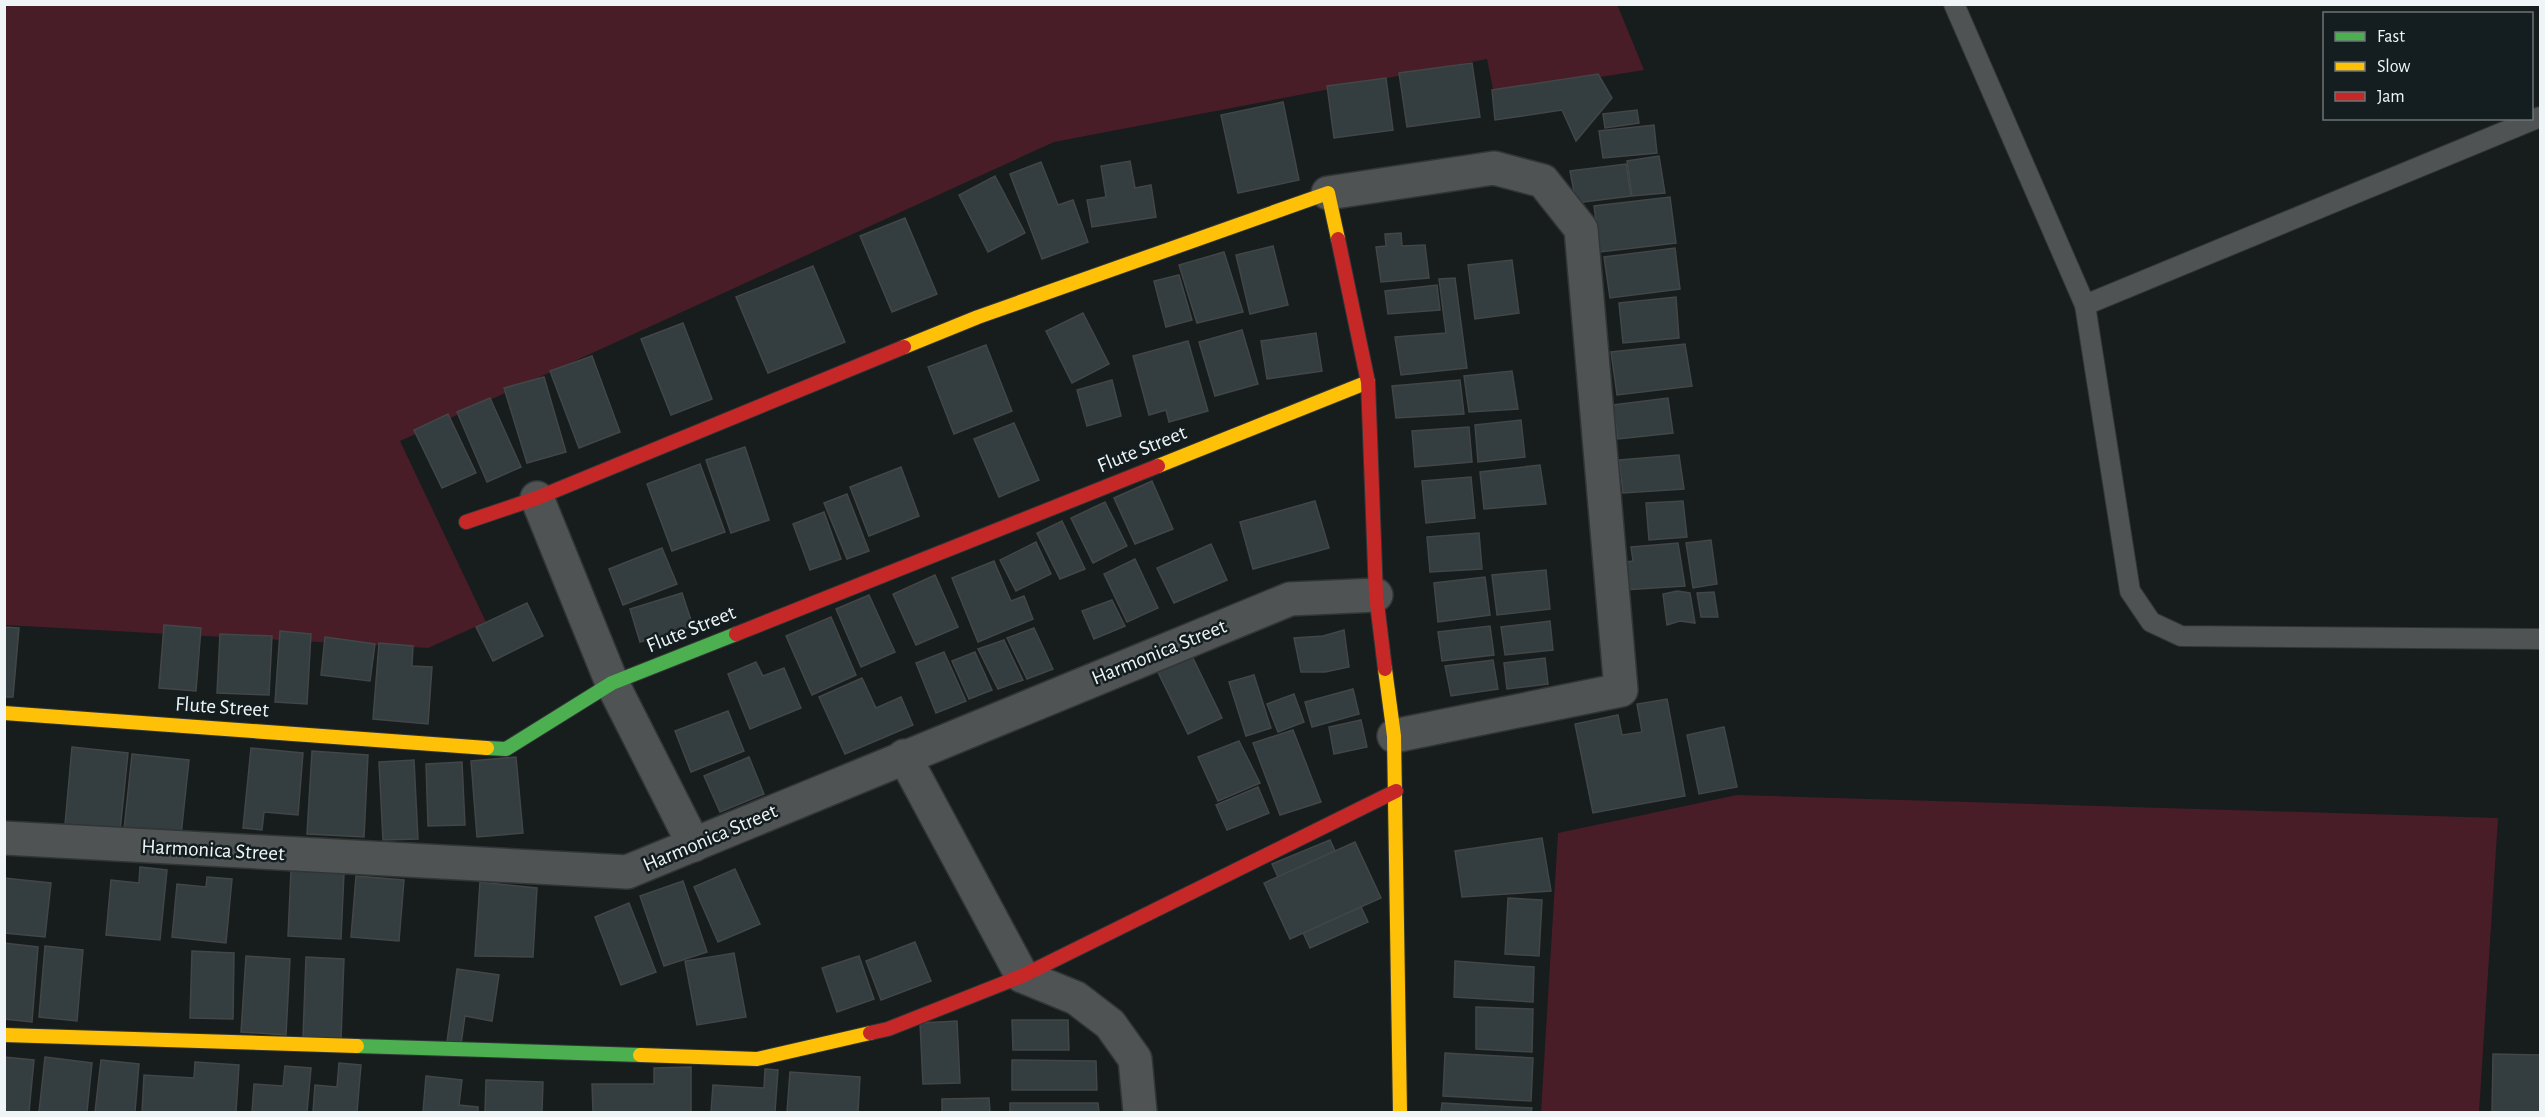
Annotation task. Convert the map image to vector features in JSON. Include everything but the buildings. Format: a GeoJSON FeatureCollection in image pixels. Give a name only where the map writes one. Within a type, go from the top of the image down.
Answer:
{"type":"FeatureCollection","features":[{"type":"Feature","properties":{"kind":"street"},"geometry":{"type":"LineString","coordinates":[[466,522],[537,498],[978,317],[1328,193],[1494,168],[1543,182],[1581,229],[1621,690],[1394,736]]}},
{"type":"Feature","properties":{"kind":"street"},"geometry":{"type":"LineString","coordinates":[[1328,193],[1368,382],[1376,595],[1394,736],[1400,1113]]}},
{"type":"Feature","properties":{"kind":"street","name":"Flute Street"},"geometry":{"type":"LineString","coordinates":[[4,713],[507,749],[612,682],[1368,382]]}},
{"type":"Feature","properties":{"kind":"street"},"geometry":{"type":"LineString","coordinates":[[537,498],[612,682],[694,844]]}},
{"type":"Feature","properties":{"kind":"street","name":"Harmonica Street"},"geometry":{"type":"LineString","coordinates":[[4,838],[627,872],[1290,599],[1376,595]]}},
{"type":"Feature","properties":{"kind":"street"},"geometry":{"type":"LineString","coordinates":[[904,756],[1022,976],[1076,998],[1110,1024],[1135,1059],[1140,1113]]}},
{"type":"Feature","properties":{"kind":"street"},"geometry":{"type":"LineString","coordinates":[[4,1035],[757,1059],[888,1029],[1022,976],[1396,791]]}},
{"type":"Feature","properties":{"kind":"lane"},"geometry":{"type":"LineString","coordinates":[[1954,4],[2085,305],[2130,591],[2151,622],[2181,636],[2541,639]]}},
{"type":"Feature","properties":{"kind":"lane"},"geometry":{"type":"LineString","coordinates":[[2085,305],[2541,117]]}},
{"type":"Feature","properties":{"kind":"shaded area"},"geometry":{"type":"Polygon","coordinates":[[[1617,4],[1644,70],[1494,94],[1487,59],[1054,142],[400,441],[486,622],[428,648],[5,625],[4,5],[1617,4]]]}},
{"type":"Feature","properties":{"kind":"shaded area"},"geometry":{"type":"Polygon","coordinates":[[[1737,795],[2498,818],[2479,1112],[1541,1112],[1558,833],[1737,795]]]}},
{"type":"Feature","properties":{"kind":"traffic: fast"},"geometry":{"type":"LineString","coordinates":[[487,748],[506,749],[612,683],[736,634]]}},
{"type":"Feature","properties":{"kind":"traffic: fast"},"geometry":{"type":"LineString","coordinates":[[357,1046],[640,1055]]}},
{"type":"Feature","properties":{"kind":"traffic: slow"},"geometry":{"type":"LineString","coordinates":[[904,347],[978,317],[1328,193],[1338,239]]}},
{"type":"Feature","properties":{"kind":"traffic: slow"},"geometry":{"type":"LineString","coordinates":[[1158,466],[1368,382]]}},
{"type":"Feature","properties":{"kind":"traffic: slow"},"geometry":{"type":"LineString","coordinates":[[1385,669],[1394,736],[1400,1112]]}},
{"type":"Feature","properties":{"kind":"traffic: slow"},"geometry":{"type":"LineString","coordinates":[[4,713],[487,748]]}},
{"type":"Feature","properties":{"kind":"traffic: slow"},"geometry":{"type":"LineString","coordinates":[[640,1055],[757,1059],[870,1033]]}},
{"type":"Feature","properties":{"kind":"traffic: slow"},"geometry":{"type":"LineString","coordinates":[[4,1035],[357,1046]]}},
{"type":"Feature","properties":{"kind":"traffic: jam"},"geometry":{"type":"LineString","coordinates":[[1338,239],[1368,382],[1376,595],[1385,669]]}},
{"type":"Feature","properties":{"kind":"traffic: jam"},"geometry":{"type":"LineString","coordinates":[[466,522],[537,498],[904,347]]}},
{"type":"Feature","properties":{"kind":"traffic: jam"},"geometry":{"type":"LineString","coordinates":[[736,634],[1158,466]]}},
{"type":"Feature","properties":{"kind":"traffic: jam"},"geometry":{"type":"LineString","coordinates":[[870,1033],[888,1029],[1022,976],[1396,791]]}}]}
